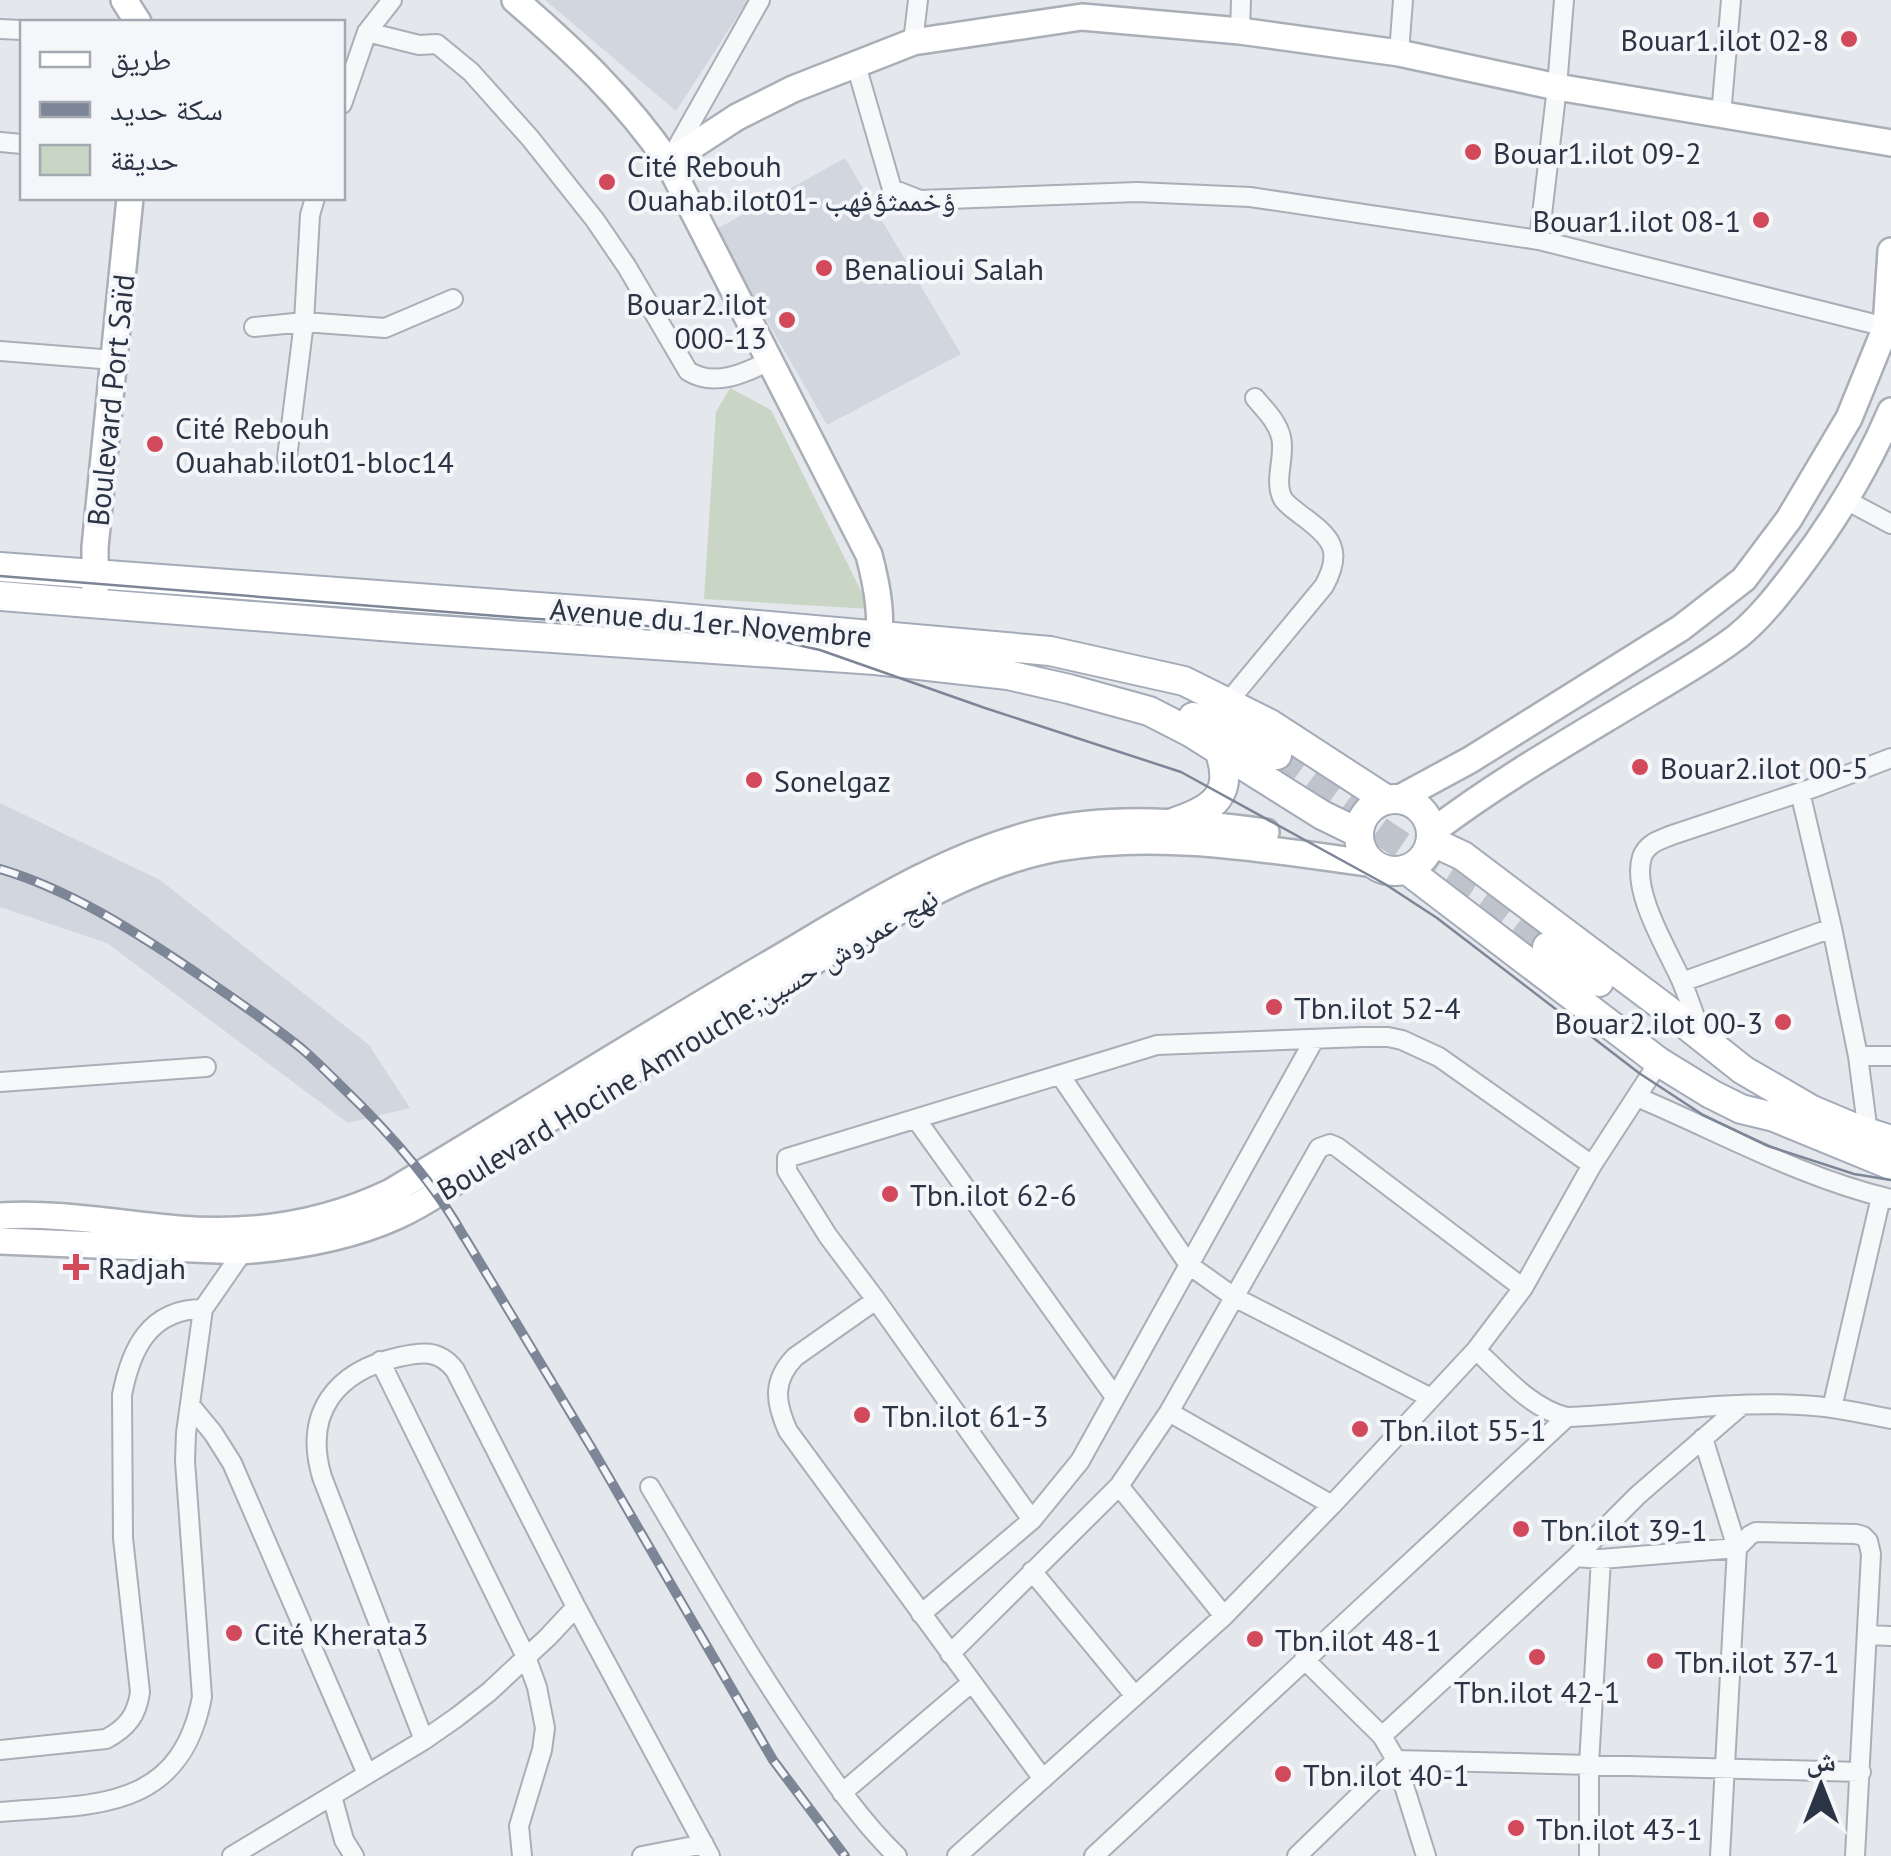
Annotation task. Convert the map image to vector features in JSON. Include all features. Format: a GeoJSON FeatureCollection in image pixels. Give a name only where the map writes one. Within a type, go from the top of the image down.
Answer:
{"type":"FeatureCollection","features":[{"type":"Feature","properties":{"kind":"main road"},"geometry":{"type":"LineString","coordinates":[[515,0],[574,51],[644,127],[668,162],[869,555],[880,604],[878,648]]}},
{"type":"Feature","properties":{"kind":"main road"},"geometry":{"type":"LineString","coordinates":[[668,162],[737,117],[793,89],[913,42],[1083,8],[1399,53],[1557,87],[1891,143]]}},
{"type":"Feature","properties":{"kind":"main road","name":"Boulevard Port Saïd"},"geometry":{"type":"LineString","coordinates":[[96,602],[95,548],[130,200]]}},
{"type":"Feature","properties":{"kind":"main road"},"geometry":{"type":"LineString","coordinates":[[1880,1136],[1812,1110],[1731,1105],[1659,1062],[1406,870],[1385,869],[1365,847],[1361,824],[1370,808],[1470,760],[1681,628],[1744,579],[1788,518],[1849,418],[1886,327],[1891,251]]}},
{"type":"Feature","properties":{"kind":"main road"},"geometry":{"type":"LineString","coordinates":[[1406,870],[1422,859],[1432,837],[1535,761],[1738,636],[1774,600],[1846,500],[1891,411]]}},
{"type":"Feature","properties":{"kind":"main road","name":"Avenue du 1er Novembre"},"geometry":{"type":"LineString","coordinates":[[0,566],[647,615],[878,648],[1008,674],[1148,711],[1219,750],[1365,847]]}},
{"type":"Feature","properties":{"kind":"main road","name":"Avenue du 1er Novembre"},"geometry":{"type":"LineString","coordinates":[[0,596],[406,628],[1050,652],[1184,681],[1270,724],[1392,799]]}},
{"type":"Feature","properties":{"kind":"main road"},"geometry":{"type":"LineString","coordinates":[[1008,674],[1121,687],[1277,755],[1175,692],[1103,663]]}},
{"type":"Feature","properties":{"kind":"main road"},"geometry":{"type":"LineString","coordinates":[[1175,822],[1202,813],[1221,794],[1226,780],[1219,750]]}},
{"type":"Feature","properties":{"kind":"main road"},"geometry":{"type":"LineString","coordinates":[[1392,799],[1417,806],[1430,822],[1432,837]]}},
{"type":"Feature","properties":{"kind":"main road","name":"Boulevard Hocine Amrouche;نهج عمروش حسين"},"geometry":{"type":"LineString","coordinates":[[0,1216],[28,1214],[184,1230],[234,1230],[304,1223],[343,1213],[390,1192],[918,878],[967,855],[1041,832],[1067,827],[1175,822],[1365,847]]}},
{"type":"Feature","properties":{"kind":"main road"},"geometry":{"type":"LineString","coordinates":[[1432,837],[1463,856],[1743,1070],[1778,1105]]}},
{"type":"Feature","properties":{"kind":"main road","name":"Boulevard Hocine Amrouche;نهج عمروش حسين"},"geometry":{"type":"LineString","coordinates":[[0,1240],[242,1251],[276,1248],[370,1227],[426,1200],[523,1134],[900,910],[978,872],[1053,849],[1095,843],[1149,840],[1258,848],[1365,847]]}},
{"type":"Feature","properties":{"kind":"main road"},"geometry":{"type":"LineString","coordinates":[[1778,1105],[1547,948],[1581,983],[1714,1083],[1778,1105],[1891,1165]]}},
{"type":"Feature","properties":{"kind":"street"},"geometry":{"type":"LineString","coordinates":[[345,95],[366,32],[392,0]]}},
{"type":"Feature","properties":{"kind":"street"},"geometry":{"type":"LineString","coordinates":[[668,162],[760,0]]}},
{"type":"Feature","properties":{"kind":"street"},"geometry":{"type":"LineString","coordinates":[[913,42],[918,0]]}},
{"type":"Feature","properties":{"kind":"street"},"geometry":{"type":"LineString","coordinates":[[1240,31],[1242,0]]}},
{"type":"Feature","properties":{"kind":"street"},"geometry":{"type":"LineString","coordinates":[[1399,53],[1403,0]]}},
{"type":"Feature","properties":{"kind":"street"},"geometry":{"type":"LineString","coordinates":[[1538,240],[1564,0]]}},
{"type":"Feature","properties":{"kind":"street"},"geometry":{"type":"LineString","coordinates":[[1722,115],[1731,0]]}},
{"type":"Feature","properties":{"kind":"street"},"geometry":{"type":"LineString","coordinates":[[366,32],[438,44],[471,72],[595,220],[688,372],[705,380],[720,378],[748,372],[771,360]]}},
{"type":"Feature","properties":{"kind":"street"},"geometry":{"type":"LineString","coordinates":[[856,65],[892,189],[920,200],[1138,192],[1250,197],[1538,240],[1886,327]]}},
{"type":"Feature","properties":{"kind":"street"},"geometry":{"type":"LineString","coordinates":[[287,458],[314,200]]}},
{"type":"Feature","properties":{"kind":"street"},"geometry":{"type":"LineString","coordinates":[[254,327],[304,322],[385,328],[453,299]]}},
{"type":"Feature","properties":{"kind":"street"},"geometry":{"type":"LineString","coordinates":[[0,351],[114,360]]}},
{"type":"Feature","properties":{"kind":"street"},"geometry":{"type":"LineString","coordinates":[[1228,702],[1324,586],[1335,558],[1332,542],[1322,530],[1284,500],[1280,488],[1282,439],[1276,423],[1255,398]]}},
{"type":"Feature","properties":{"kind":"street"},"geometry":{"type":"LineString","coordinates":[[1846,500],[1891,524]]}},
{"type":"Feature","properties":{"kind":"street"},"geometry":{"type":"LineString","coordinates":[[1703,1040],[1646,901],[1640,868],[1643,853],[1651,844],[1672,835],[1891,758]]}},
{"type":"Feature","properties":{"kind":"street"},"geometry":{"type":"LineString","coordinates":[[1800,792],[1858,1056],[1880,1136]]}},
{"type":"Feature","properties":{"kind":"street"},"geometry":{"type":"LineString","coordinates":[[1682,982],[1832,928]]}},
{"type":"Feature","properties":{"kind":"street"},"geometry":{"type":"LineString","coordinates":[[1032,1520],[828,1236],[787,1171],[787,1158],[1157,1045],[1388,1037],[1439,1057],[1592,1164]]}},
{"type":"Feature","properties":{"kind":"street"},"geometry":{"type":"LineString","coordinates":[[921,1614],[1032,1520],[1080,1460],[1314,1040]]}},
{"type":"Feature","properties":{"kind":"street"},"geometry":{"type":"LineString","coordinates":[[1858,1056],[1891,1056]]}},
{"type":"Feature","properties":{"kind":"street"},"geometry":{"type":"LineString","coordinates":[[957,1856],[1224,1616],[1476,1350],[1522,1288],[1592,1164],[1659,1062]]}},
{"type":"Feature","properties":{"kind":"street"},"geometry":{"type":"LineString","coordinates":[[0,1082],[206,1067]]}},
{"type":"Feature","properties":{"kind":"street"},"geometry":{"type":"LineString","coordinates":[[1060,1075],[1189,1264],[1234,1298],[1431,1398]]}},
{"type":"Feature","properties":{"kind":"street"},"geometry":{"type":"LineString","coordinates":[[1636,1096],[1756,1152],[1886,1198],[1832,1408]]}},
{"type":"Feature","properties":{"kind":"street"},"geometry":{"type":"LineString","coordinates":[[916,1119],[1115,1397]]}},
{"type":"Feature","properties":{"kind":"street"},"geometry":{"type":"LineString","coordinates":[[950,1654],[1119,1486],[1169,1412],[1319,1148],[1330,1144],[1363,1164],[1522,1288]]}},
{"type":"Feature","properties":{"kind":"street"},"geometry":{"type":"LineString","coordinates":[[0,1812],[120,1799],[160,1777],[189,1741],[202,1697],[184,1461],[203,1310],[242,1251],[275,1226]]}},
{"type":"Feature","properties":{"kind":"street"},"geometry":{"type":"LineString","coordinates":[[876,1300],[785,1368],[778,1402],[781,1416],[788,1431],[1043,1778]]}},
{"type":"Feature","properties":{"kind":"street"},"geometry":{"type":"LineString","coordinates":[[0,1750],[106,1739],[134,1716],[140,1692],[123,1538],[122,1395],[134,1352],[146,1334],[174,1312],[203,1310]]}},
{"type":"Feature","properties":{"kind":"street"},"geometry":{"type":"LineString","coordinates":[[1476,1350],[1536,1403],[1567,1417],[1742,1405],[1832,1408],[1891,1419]]}},
{"type":"Feature","properties":{"kind":"street"},"geometry":{"type":"LineString","coordinates":[[424,1740],[317,1460],[316,1442],[324,1406],[347,1378],[380,1362],[430,1353],[448,1362],[707,1850],[642,1856]]}},
{"type":"Feature","properties":{"kind":"street"},"geometry":{"type":"LineString","coordinates":[[380,1362],[538,1687],[544,1728],[542,1750],[518,1826],[522,1856]]}},
{"type":"Feature","properties":{"kind":"street"},"geometry":{"type":"LineString","coordinates":[[190,1405],[213,1432],[232,1464],[367,1774]]}},
{"type":"Feature","properties":{"kind":"street"},"geometry":{"type":"LineString","coordinates":[[1382,1736],[1638,1495],[1742,1405]]}},
{"type":"Feature","properties":{"kind":"street"},"geometry":{"type":"LineString","coordinates":[[1169,1412],[1332,1505]]}},
{"type":"Feature","properties":{"kind":"street"},"geometry":{"type":"LineString","coordinates":[[1094,1856],[1567,1417]]}},
{"type":"Feature","properties":{"kind":"street"},"geometry":{"type":"LineString","coordinates":[[1703,1438],[1737,1548],[1720,1856]]}},
{"type":"Feature","properties":{"kind":"street"},"geometry":{"type":"LineString","coordinates":[[1119,1486],[1224,1616]]}},
{"type":"Feature","properties":{"kind":"street"},"geometry":{"type":"LineString","coordinates":[[650,1488],[768,1687],[842,1793],[897,1856]]}},
{"type":"Feature","properties":{"kind":"street"},"geometry":{"type":"LineString","coordinates":[[1576,1557],[1601,1559],[1737,1548],[1756,1532],[1862,1536],[1868,1541],[1868,1635],[1856,1856]]}},
{"type":"Feature","properties":{"kind":"street"},"geometry":{"type":"LineString","coordinates":[[1589,1856],[1589,1764],[1601,1559]]}},
{"type":"Feature","properties":{"kind":"street"},"geometry":{"type":"LineString","coordinates":[[1032,1571],[1135,1696]]}},
{"type":"Feature","properties":{"kind":"street"},"geometry":{"type":"LineString","coordinates":[[232,1856],[424,1740],[489,1692],[576,1607]]}},
{"type":"Feature","properties":{"kind":"street"},"geometry":{"type":"LineString","coordinates":[[1868,1635],[1891,1636]]}},
{"type":"Feature","properties":{"kind":"street"},"geometry":{"type":"LineString","coordinates":[[1304,1659],[1382,1736],[1396,1760],[1426,1856]]}},
{"type":"Feature","properties":{"kind":"street"},"geometry":{"type":"LineString","coordinates":[[842,1793],[971,1683]]}},
{"type":"Feature","properties":{"kind":"street"},"geometry":{"type":"LineString","coordinates":[[1296,1856],[1396,1760],[1861,1772]]}},
{"type":"Feature","properties":{"kind":"street"},"geometry":{"type":"LineString","coordinates":[[332,1796],[344,1840],[354,1856]]}},
{"type":"Feature","properties":{"kind":"shaded area"},"geometry":{"type":"Polygon","coordinates":[[[545,0],[748,0],[676,111],[545,0]]]}},
{"type":"Feature","properties":{"kind":"shaded area","name":"Benalioui Salah"},"geometry":{"type":"Polygon","coordinates":[[[845,158],[961,354],[827,425],[715,230],[845,158]]]}},
{"type":"Feature","properties":{"kind":"shaded area"},"geometry":{"type":"Polygon","coordinates":[[[0,803],[160,880],[369,1045],[410,1108],[348,1123],[107,943],[0,907],[0,803]]]}},
{"type":"Feature","properties":{"kind":"green space"},"geometry":{"type":"Polygon","coordinates":[[[730,388],[771,410],[870,609],[704,599],[716,412],[730,388]]]}},
{"type":"Feature","properties":{"kind":"tunnel"},"geometry":{"type":"LineString","coordinates":[[1277,755],[1547,947]]}},
{"type":"Feature","properties":{"kind":"tram line"},"geometry":{"type":"LineString","coordinates":[[0,576],[740,632],[820,650],[1181,772],[1385,884],[1437,918],[1639,1073],[1703,1115],[1768,1146],[1854,1174],[1891,1180]]}},
{"type":"Feature","properties":{"kind":"railway"},"geometry":{"type":"LineString","coordinates":[[0,869],[50,887],[122,925],[301,1048],[409,1158],[464,1237]]}},
{"type":"Feature","properties":{"kind":"railway"},"geometry":{"type":"LineString","coordinates":[[465,1238],[773,1760],[845,1856]]}},
{"type":"Feature","properties":{"kind":"place","name":"Bouar1.ilot 02-8"},"geometry":{"type":"Point","coordinates":[1849,39]}},
{"type":"Feature","properties":{"kind":"place","name":"Bouar1.ilot 09-2"},"geometry":{"type":"Point","coordinates":[1473,152]}},
{"type":"Feature","properties":{"kind":"place","name":"Cité Rebouh Ouahab.ilot01- ؤخممثؤفهب"},"geometry":{"type":"Point","coordinates":[607,182]}},
{"type":"Feature","properties":{"kind":"place","name":"Bouar1.ilot 08-1"},"geometry":{"type":"Point","coordinates":[1761,220]}},
{"type":"Feature","properties":{"kind":"place","name":"Benalioui Salah"},"geometry":{"type":"Point","coordinates":[824,268]}},
{"type":"Feature","properties":{"kind":"place","name":"Bouar2.ilot 000-13"},"geometry":{"type":"Point","coordinates":[787,320]}},
{"type":"Feature","properties":{"kind":"place","name":"Cité Rebouh Ouahab.ilot01-bloc14"},"geometry":{"type":"Point","coordinates":[155,444]}},
{"type":"Feature","properties":{"kind":"place","name":"Bouar2.ilot 00-5"},"geometry":{"type":"Point","coordinates":[1640,767]}},
{"type":"Feature","properties":{"kind":"place","name":"Sonelgaz"},"geometry":{"type":"Point","coordinates":[754,780]}},
{"type":"Feature","properties":{"kind":"place","name":"Tbn.ilot 52-4"},"geometry":{"type":"Point","coordinates":[1274,1007]}},
{"type":"Feature","properties":{"kind":"place","name":"Bouar2.ilot 00-3"},"geometry":{"type":"Point","coordinates":[1783,1022]}},
{"type":"Feature","properties":{"kind":"place","name":"Tbn.ilot 62-6"},"geometry":{"type":"Point","coordinates":[890,1194]}},
{"type":"Feature","properties":{"kind":"place","name":"Radjah"},"geometry":{"type":"Point","coordinates":[76,1267]}},
{"type":"Feature","properties":{"kind":"place","name":"Tbn.ilot 61-3"},"geometry":{"type":"Point","coordinates":[862,1415]}},
{"type":"Feature","properties":{"kind":"place","name":"Tbn.ilot 55-1"},"geometry":{"type":"Point","coordinates":[1360,1429]}},
{"type":"Feature","properties":{"kind":"place","name":"Tbn.ilot 39-1"},"geometry":{"type":"Point","coordinates":[1521,1529]}},
{"type":"Feature","properties":{"kind":"place","name":"Cité Kherata3"},"geometry":{"type":"Point","coordinates":[234,1633]}},
{"type":"Feature","properties":{"kind":"place","name":"Tbn.ilot 48-1"},"geometry":{"type":"Point","coordinates":[1255,1639]}},
{"type":"Feature","properties":{"kind":"place","name":"Tbn.ilot 42-1"},"geometry":{"type":"Point","coordinates":[1537,1657]}},
{"type":"Feature","properties":{"kind":"place","name":"Tbn.ilot 37-1"},"geometry":{"type":"Point","coordinates":[1655,1661]}},
{"type":"Feature","properties":{"kind":"place","name":"Tbn.ilot 40-1"},"geometry":{"type":"Point","coordinates":[1283,1774]}},
{"type":"Feature","properties":{"kind":"place","name":"Tbn.ilot 43-1"},"geometry":{"type":"Point","coordinates":[1516,1828]}}]}
